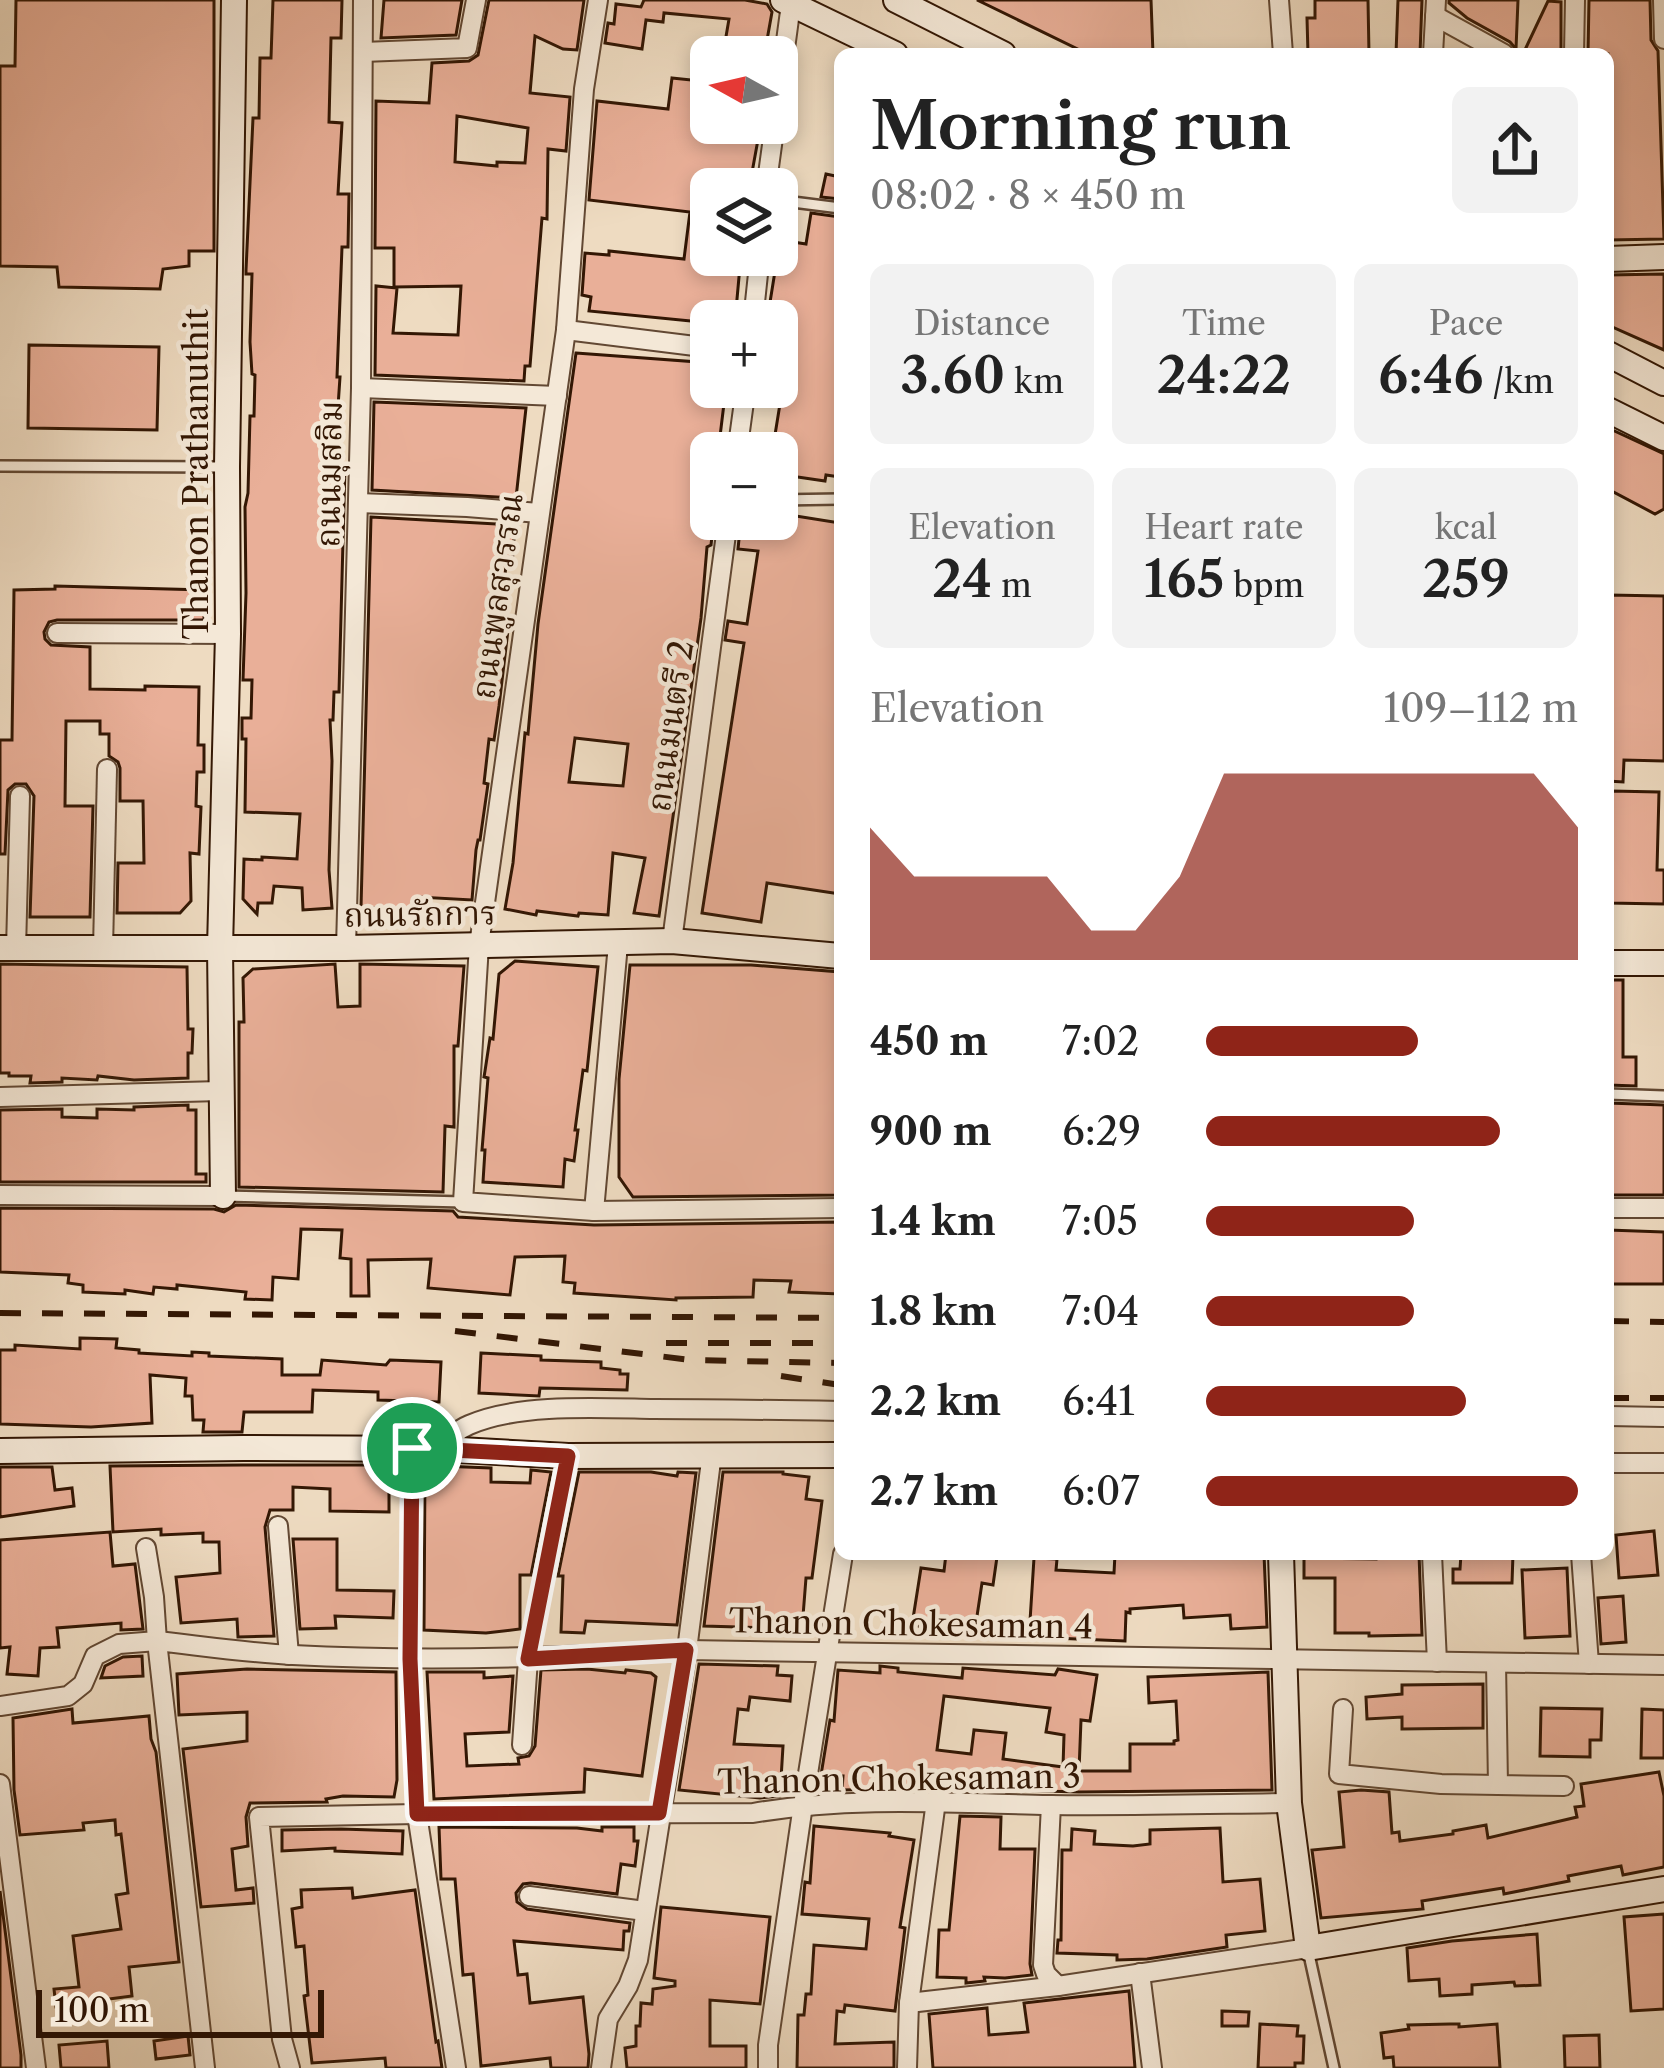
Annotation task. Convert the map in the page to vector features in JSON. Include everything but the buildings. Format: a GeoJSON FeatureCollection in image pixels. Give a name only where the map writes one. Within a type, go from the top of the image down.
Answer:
{"type":"FeatureCollection","features":[{"type":"Feature","properties":{"kind":"street","name":"Thanon Prathanuthit"},"geometry":{"type":"LineString","coordinates":[[223,1196],[220,948],[234,0]]}},
{"type":"Feature","properties":{"kind":"street","name":"ถนนมุสลิม"},"geometry":{"type":"LineString","coordinates":[[346,948],[361,388],[363,0]]}},
{"type":"Feature","properties":{"kind":"street"},"geometry":{"type":"LineString","coordinates":[[363,52],[467,48],[476,0]]}},
{"type":"Feature","properties":{"kind":"street","name":"ถนนพูลสุวรรณ"},"geometry":{"type":"LineString","coordinates":[[463,1202],[479,945],[566,330],[584,89],[598,0]]}},
{"type":"Feature","properties":{"kind":"street"},"geometry":{"type":"LineString","coordinates":[[896,0],[991,48]]}},
{"type":"Feature","properties":{"kind":"street"},"geometry":{"type":"LineString","coordinates":[[1279,0],[1282,48]]}},
{"type":"Feature","properties":{"kind":"street"},"geometry":{"type":"LineString","coordinates":[[1574,48],[1575,0]]}},
{"type":"Feature","properties":{"kind":"street"},"geometry":{"type":"LineString","coordinates":[[1663,0],[1664,39]]}},
{"type":"Feature","properties":{"kind":"street"},"geometry":{"type":"LineString","coordinates":[[784,36],[787,2],[883,48]]}},
{"type":"Feature","properties":{"kind":"street"},"geometry":{"type":"LineString","coordinates":[[1433,48],[1435,8]]}},
{"type":"Feature","properties":{"kind":"street"},"geometry":{"type":"LineString","coordinates":[[1435,8],[1495,48]]}},
{"type":"Feature","properties":{"kind":"street"},"geometry":{"type":"LineString","coordinates":[[1614,259],[1664,257]]}},
{"type":"Feature","properties":{"kind":"street"},"geometry":{"type":"LineString","coordinates":[[566,330],[690,345]]}},
{"type":"Feature","properties":{"kind":"street"},"geometry":{"type":"LineString","coordinates":[[1614,357],[1664,382]]}},
{"type":"Feature","properties":{"kind":"street"},"geometry":{"type":"LineString","coordinates":[[361,388],[557,395]]}},
{"type":"Feature","properties":{"kind":"street"},"geometry":{"type":"LineString","coordinates":[[1614,413],[1664,438]]}},
{"type":"Feature","properties":{"kind":"street"},"geometry":{"type":"LineString","coordinates":[[358,503],[539,513]]}},
{"type":"Feature","properties":{"kind":"street","name":"ถนนมนตรี 2"},"geometry":{"type":"LineString","coordinates":[[672,941],[725,540]]}},
{"type":"Feature","properties":{"kind":"street"},"geometry":{"type":"LineString","coordinates":[[58,633],[228,634]]}},
{"type":"Feature","properties":{"kind":"street"},"geometry":{"type":"LineString","coordinates":[[103,949],[107,769]]}},
{"type":"Feature","properties":{"kind":"street"},"geometry":{"type":"LineString","coordinates":[[8,948],[20,796]]}},
{"type":"Feature","properties":{"kind":"street","name":"ถนนรัถการ"},"geometry":{"type":"LineString","coordinates":[[8,948],[672,941],[834,955]]}},
{"type":"Feature","properties":{"kind":"street"},"geometry":{"type":"LineString","coordinates":[[595,1211],[618,944]]}},
{"type":"Feature","properties":{"kind":"street"},"geometry":{"type":"LineString","coordinates":[[1614,963],[1664,963]]}},
{"type":"Feature","properties":{"kind":"street"},"geometry":{"type":"LineString","coordinates":[[0,1097],[220,1091]]}},
{"type":"Feature","properties":{"kind":"street"},"geometry":{"type":"LineString","coordinates":[[0,1195],[223,1196]]}},
{"type":"Feature","properties":{"kind":"street"},"geometry":{"type":"LineString","coordinates":[[463,1202],[595,1211],[834,1208]]}},
{"type":"Feature","properties":{"kind":"street"},"geometry":{"type":"LineString","coordinates":[[1614,1208],[1664,1208]]}},
{"type":"Feature","properties":{"kind":"street"},"geometry":{"type":"LineString","coordinates":[[442,1449],[450,1437],[472,1423],[500,1415],[579,1408],[834,1411]]}},
{"type":"Feature","properties":{"kind":"street"},"geometry":{"type":"LineString","coordinates":[[1614,1416],[1664,1417]]}},
{"type":"Feature","properties":{"kind":"street"},"geometry":{"type":"LineString","coordinates":[[412,1448],[410,1659],[417,1814],[456,2068]]}},
{"type":"Feature","properties":{"kind":"street"},"geometry":{"type":"LineString","coordinates":[[0,1451],[412,1448],[568,1456],[834,1455]]}},
{"type":"Feature","properties":{"kind":"street"},"geometry":{"type":"LineString","coordinates":[[601,2068],[608,2019],[638,1960],[712,1454]]}},
{"type":"Feature","properties":{"kind":"street"},"geometry":{"type":"LineString","coordinates":[[522,1745],[528,1659],[568,1456]]}},
{"type":"Feature","properties":{"kind":"street"},"geometry":{"type":"LineString","coordinates":[[1614,1463],[1664,1463]]}},
{"type":"Feature","properties":{"kind":"street"},"geometry":{"type":"LineString","coordinates":[[278,1526],[289,1655]]}},
{"type":"Feature","properties":{"kind":"street"},"geometry":{"type":"LineString","coordinates":[[146,1549],[206,2068]]}},
{"type":"Feature","properties":{"kind":"street"},"geometry":{"type":"LineString","coordinates":[[768,2068],[802,1804],[842,1560]]}},
{"type":"Feature","properties":{"kind":"street"},"geometry":{"type":"LineString","coordinates":[[1281,1560],[1289,1803],[1308,1948]]}},
{"type":"Feature","properties":{"kind":"street"},"geometry":{"type":"LineString","coordinates":[[1432,1560],[1437,1662]]}},
{"type":"Feature","properties":{"kind":"street"},"geometry":{"type":"LineString","coordinates":[[1581,1560],[1589,1664]]}},
{"type":"Feature","properties":{"kind":"street","name":"Thanon Chokesaman 4"},"geometry":{"type":"LineString","coordinates":[[0,1706],[68,1696],[83,1684],[95,1656],[119,1644],[157,1641],[289,1655],[410,1659],[528,1659],[686,1650],[1664,1665]]}},
{"type":"Feature","properties":{"kind":"street"},"geometry":{"type":"LineString","coordinates":[[1496,1663],[1498,1785]]}},
{"type":"Feature","properties":{"kind":"street"},"geometry":{"type":"LineString","coordinates":[[1343,1709],[1339,1774],[1441,1784],[1564,1786]]}},
{"type":"Feature","properties":{"kind":"street"},"geometry":{"type":"LineString","coordinates":[[0,1784],[36,2068]]}},
{"type":"Feature","properties":{"kind":"street"},"geometry":{"type":"LineString","coordinates":[[907,2068],[909,2003],[935,1802]]}},
{"type":"Feature","properties":{"kind":"street","name":"Thanon Chokesaman 3"},"geometry":{"type":"LineString","coordinates":[[290,2068],[282,2038],[259,1817],[753,1813],[802,1804],[935,1802],[1289,1803]]}},
{"type":"Feature","properties":{"kind":"street"},"geometry":{"type":"LineString","coordinates":[[1051,1805],[1043,1965],[1058,1986]]}},
{"type":"Feature","properties":{"kind":"street"},"geometry":{"type":"LineString","coordinates":[[909,2003],[1058,1986],[1664,1889]]}},
{"type":"Feature","properties":{"kind":"street"},"geometry":{"type":"LineString","coordinates":[[529,1896],[645,1911]]}},
{"type":"Feature","properties":{"kind":"street"},"geometry":{"type":"LineString","coordinates":[[1140,1973],[1152,2068]]}},
{"type":"Feature","properties":{"kind":"lane"},"geometry":{"type":"LineString","coordinates":[[798,203],[834,207]]}},
{"type":"Feature","properties":{"kind":"lane"},"geometry":{"type":"LineString","coordinates":[[0,466],[227,467]]}},
{"type":"Feature","properties":{"kind":"lane"},"geometry":{"type":"LineString","coordinates":[[798,500],[834,499]]}},
{"type":"Feature","properties":{"kind":"lane"},"geometry":{"type":"LineString","coordinates":[[1614,1094],[1664,1096]]}},
{"type":"Feature","properties":{"kind":"lane"},"geometry":{"type":"LineString","coordinates":[[223,1196],[463,1202]]}},
{"type":"Feature","properties":{"kind":"lane"},"geometry":{"type":"LineString","coordinates":[[1308,1948],[1334,2068]]}},
{"type":"Feature","properties":{"kind":"railway"},"geometry":{"type":"LineString","coordinates":[[0,1313],[834,1318]]}},
{"type":"Feature","properties":{"kind":"railway"},"geometry":{"type":"LineString","coordinates":[[1614,1321],[1664,1322]]}},
{"type":"Feature","properties":{"kind":"railway"},"geometry":{"type":"LineString","coordinates":[[455,1331],[691,1360],[834,1363]]}},
{"type":"Feature","properties":{"kind":"railway"},"geometry":{"type":"LineString","coordinates":[[666,1343],[834,1343]]}},
{"type":"Feature","properties":{"kind":"railway"},"geometry":{"type":"LineString","coordinates":[[781,1376],[834,1384]]}},
{"type":"Feature","properties":{"kind":"railway"},"geometry":{"type":"LineString","coordinates":[[1614,1398],[1664,1398]]}},
{"type":"Feature","properties":{"kind":"route"},"geometry":{"type":"LineString","coordinates":[[412,1448],[568,1456],[528,1659],[686,1650],[659,1813],[417,1814],[410,1659],[412,1448]]}}]}
